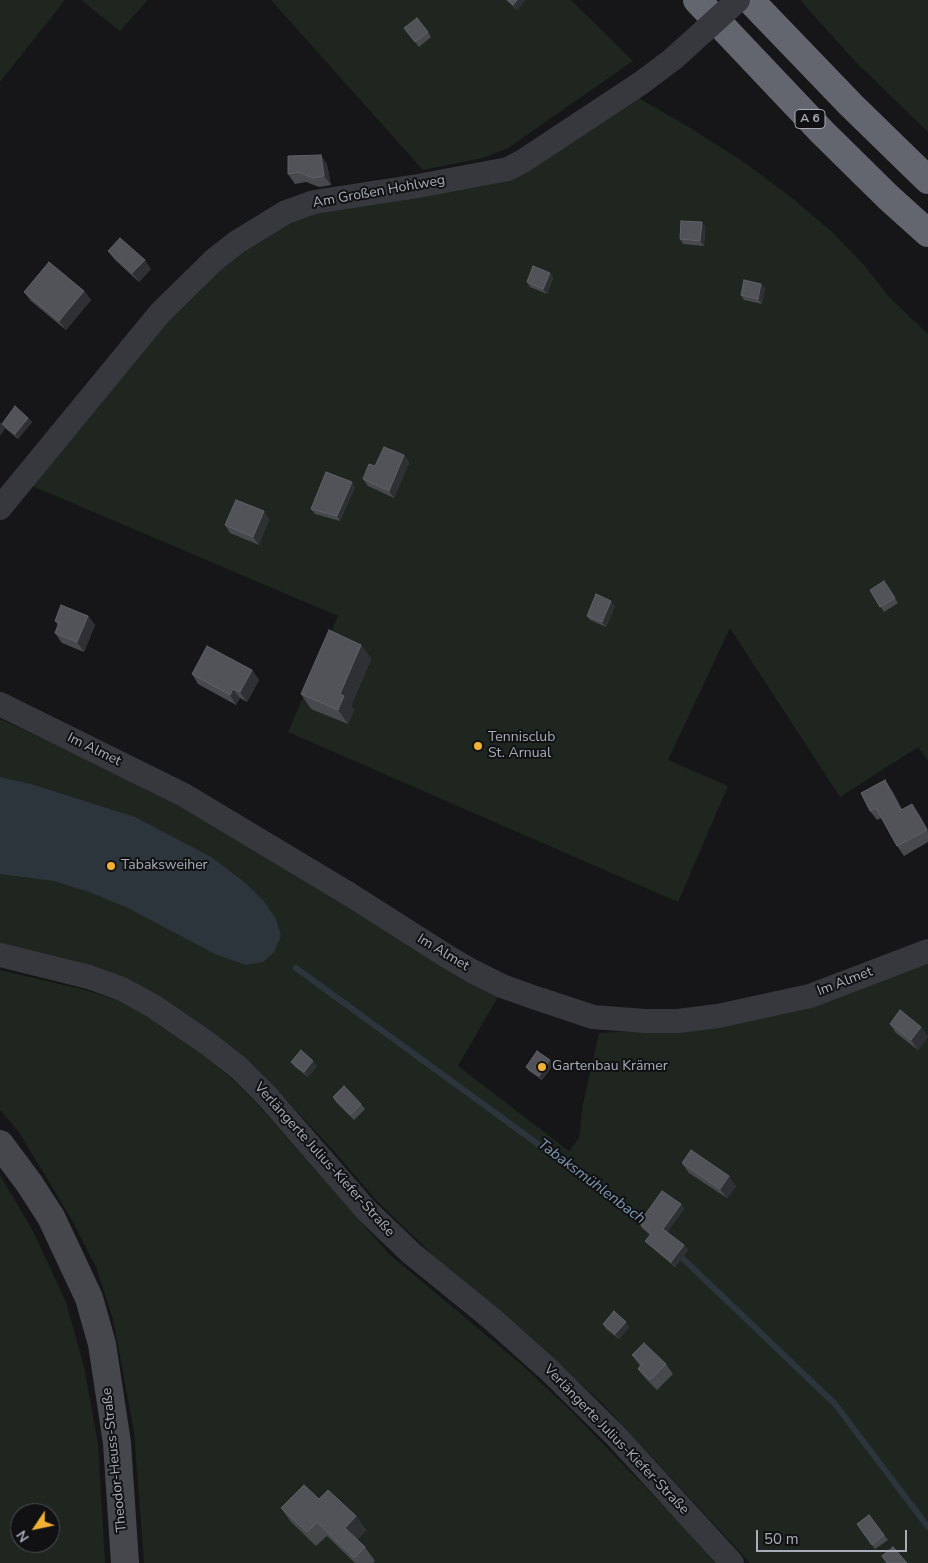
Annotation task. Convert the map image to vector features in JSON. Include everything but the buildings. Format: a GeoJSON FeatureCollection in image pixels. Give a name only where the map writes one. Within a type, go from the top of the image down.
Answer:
{"type":"FeatureCollection","features":[{"type":"Feature","properties":{"kind":"highway","name":"A 6"},"geometry":{"type":"LineString","coordinates":[[697,0],[822,132],[928,233]]}},
{"type":"Feature","properties":{"kind":"highway"},"geometry":{"type":"LineString","coordinates":[[750,0],[851,105],[928,180]]}},
{"type":"Feature","properties":{"kind":"street","name":"Am Großen Hohlweg"},"geometry":{"type":"LineString","coordinates":[[0,508],[160,313],[214,260],[237,242],[286,212],[314,202],[508,169],[641,83],[673,60],[738,0]]}},
{"type":"Feature","properties":{"kind":"street","name":"Im Almet"},"geometry":{"type":"LineString","coordinates":[[0,704],[184,794],[472,971],[509,989],[593,1016],[645,1021],[678,1021],[718,1016],[810,996],[928,951]]}},
{"type":"Feature","properties":{"kind":"street","name":"Verlängerte Julius-Kiefer-Straße"},"geometry":{"type":"LineString","coordinates":[[0,955],[89,977],[122,989],[161,1011],[239,1068],[268,1096],[366,1210],[411,1253],[492,1319],[549,1370],[616,1436],[732,1563]]}},
{"type":"Feature","properties":{"kind":"street","name":"Theodor-Heuss-Straße"},"geometry":{"type":"LineString","coordinates":[[0,1144],[51,1217],[89,1298],[102,1344],[117,1443],[125,1563]]}},
{"type":"Feature","properties":{"kind":"shaded area"},"geometry":{"type":"Polygon","coordinates":[[[0,0],[65,0],[0,82],[0,0]]]}},
{"type":"Feature","properties":{"kind":"shaded area"},"geometry":{"type":"Polygon","coordinates":[[[81,0],[148,0],[120,31],[81,0]]]}},
{"type":"Feature","properties":{"kind":"shaded area"},"geometry":{"type":"Polygon","coordinates":[[[271,0],[571,0],[633,61],[508,148],[483,158],[423,170],[271,0]]]}},
{"type":"Feature","properties":{"kind":"shaded area"},"geometry":{"type":"Polygon","coordinates":[[[800,0],[928,0],[928,132],[854,60],[800,0]]]}},
{"type":"Feature","properties":{"kind":"shaded area"},"geometry":{"type":"Polygon","coordinates":[[[624,94],[640,99],[689,127],[745,163],[787,194],[831,231],[864,265],[890,298],[928,334],[928,761],[918,747],[840,797],[730,628],[668,760],[728,786],[678,902],[288,732],[338,616],[23,482],[97,389],[261,226],[493,173],[624,94]]]}},
{"type":"Feature","properties":{"kind":"shaded area"},"geometry":{"type":"Polygon","coordinates":[[[0,719],[174,800],[499,995],[458,1066],[569,1151],[579,1138],[583,1104],[599,1033],[704,1028],[928,959],[928,1563],[750,1563],[602,1403],[493,1305],[436,1258],[377,1201],[333,1150],[253,1064],[191,1019],[0,944],[0,719]]]}},
{"type":"Feature","properties":{"kind":"shaded area","name":"Tabaksweiher"},"geometry":{"type":"Polygon","coordinates":[[[0,777],[31,784],[135,817],[211,857],[243,881],[263,900],[276,919],[281,936],[274,952],[263,962],[246,965],[215,954],[126,907],[89,892],[54,881],[0,874],[0,777]]]}},
{"type":"Feature","properties":{"kind":"shaded area"},"geometry":{"type":"Polygon","coordinates":[[[0,970],[85,990],[117,1000],[148,1016],[200,1052],[233,1080],[258,1105],[389,1254],[522,1365],[570,1410],[682,1525],[715,1563],[144,1563],[134,1432],[113,1319],[96,1267],[73,1222],[19,1132],[0,1110],[0,970]]]}},
{"type":"Feature","properties":{"kind":"shaded area"},"geometry":{"type":"Polygon","coordinates":[[[0,1175],[32,1229],[66,1302],[84,1367],[98,1444],[105,1563],[0,1563],[0,1175]]]}},
{"type":"Feature","properties":{"kind":"waterway","name":"Tabaksmühlenbach"},"geometry":{"type":"LineString","coordinates":[[296,968],[633,1211],[647,1224]]}},
{"type":"Feature","properties":{"kind":"waterway","name":"Tabaksmühlenbach"},"geometry":{"type":"LineString","coordinates":[[676,1252],[835,1404],[928,1527]]}},
{"type":"Feature","properties":{"kind":"place","name":"Tennisclub St. Arnual"},"geometry":{"type":"Point","coordinates":[478,746]}},
{"type":"Feature","properties":{"kind":"place","name":"Tabaksweiher"},"geometry":{"type":"Point","coordinates":[111,866]}},
{"type":"Feature","properties":{"kind":"place","name":"Gartenbau Krämer"},"geometry":{"type":"Point","coordinates":[542,1067]}}]}
